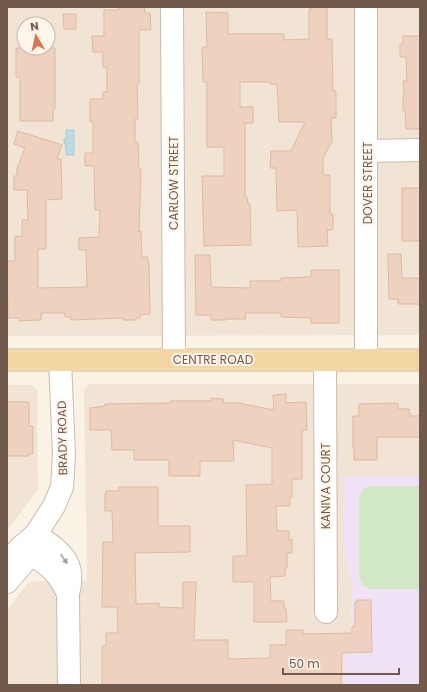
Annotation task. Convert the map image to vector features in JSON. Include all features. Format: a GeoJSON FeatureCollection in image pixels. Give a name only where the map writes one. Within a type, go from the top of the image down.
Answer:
{"type":"FeatureCollection","features":[{"type":"Feature","properties":{"kind":"main road","name":"CENTRE ROAD"},"geometry":{"type":"LineString","coordinates":[[7,360],[420,360]]}},
{"type":"Feature","properties":{"kind":"street","name":"CARLOW STREET"},"geometry":{"type":"LineString","coordinates":[[172,7],[174,359]]}},
{"type":"Feature","properties":{"kind":"street","name":"DOVER STREET"},"geometry":{"type":"LineString","coordinates":[[366,7],[366,360]]}},
{"type":"Feature","properties":{"kind":"street"},"geometry":{"type":"LineString","coordinates":[[367,151],[420,150]]}},
{"type":"Feature","properties":{"kind":"street","name":"BRADY ROAD"},"geometry":{"type":"LineString","coordinates":[[7,582],[24,549],[54,506],[63,479],[60,360]]}},
{"type":"Feature","properties":{"kind":"street","name":"KANIVA COURT"},"geometry":{"type":"LineString","coordinates":[[325,360],[326,612]]}},
{"type":"Feature","properties":{"kind":"street"},"geometry":{"type":"LineString","coordinates":[[24,549],[62,554],[67,562],[71,574],[68,594],[69,685]]}},
{"type":"Feature","properties":{"kind":"shaded area"},"geometry":{"type":"Polygon","coordinates":[[[7,7],[420,7],[420,335],[7,336],[7,7]]]}},
{"type":"Feature","properties":{"kind":"shaded area"},"geometry":{"type":"Polygon","coordinates":[[[90,384],[420,384],[420,476],[344,476],[344,548],[352,588],[351,635],[344,636],[344,685],[7,685],[7,611],[25,586],[28,583],[38,581],[87,581],[84,389],[90,384]]]}},
{"type":"Feature","properties":{"kind":"shaded area"},"geometry":{"type":"Polygon","coordinates":[[[7,385],[31,385],[37,390],[38,489],[7,531],[7,385]]]}},
{"type":"Feature","properties":{"kind":"shaded area"},"geometry":{"type":"Polygon","coordinates":[[[344,476],[420,476],[420,685],[344,685],[344,635],[351,635],[352,588],[344,548],[344,476]]]}},
{"type":"Feature","properties":{"kind":"green space"},"geometry":{"type":"Polygon","coordinates":[[[372,486],[420,486],[420,589],[370,589],[364,586],[361,582],[359,577],[359,497],[364,489],[372,486]]]}},
{"type":"Feature","properties":{"kind":"water"},"geometry":{"type":"Polygon","coordinates":[[[66,130],[74,130],[74,155],[66,155],[66,144],[64,144],[64,139],[66,139],[66,130]]]}},
{"type":"Feature","properties":{"kind":"building"},"geometry":{"type":"Polygon","coordinates":[[[119,7],[145,7],[145,13],[150,13],[151,30],[139,30],[139,84],[137,84],[138,119],[135,119],[135,142],[138,142],[139,169],[141,169],[139,232],[141,231],[142,257],[148,257],[149,263],[150,314],[140,315],[140,318],[136,318],[136,320],[123,320],[123,318],[71,320],[71,317],[65,317],[65,313],[41,313],[41,320],[19,321],[19,318],[8,318],[7,261],[15,261],[15,236],[22,237],[22,220],[28,220],[27,190],[14,190],[14,176],[17,176],[17,169],[25,148],[14,144],[18,131],[62,145],[57,159],[61,159],[62,199],[46,200],[46,249],[38,249],[38,288],[87,287],[86,250],[79,250],[79,238],[99,237],[100,210],[95,210],[94,166],[85,166],[85,153],[93,153],[93,122],[90,122],[90,99],[103,99],[103,92],[107,92],[107,68],[103,67],[103,52],[93,52],[92,36],[104,36],[104,10],[119,10],[119,7]]]}},
{"type":"Feature","properties":{"kind":"building"},"geometry":{"type":"Polygon","coordinates":[[[312,7],[327,7],[327,39],[332,39],[333,91],[336,91],[336,118],[331,118],[332,141],[323,158],[323,175],[330,175],[330,214],[333,214],[333,230],[327,230],[328,246],[298,247],[297,210],[277,211],[276,168],[270,168],[271,151],[291,151],[305,122],[279,122],[277,84],[270,84],[270,82],[240,82],[240,107],[253,107],[253,123],[245,123],[245,197],[247,197],[248,204],[250,204],[251,245],[204,246],[202,176],[224,176],[224,147],[207,147],[207,82],[203,82],[202,47],[207,47],[206,12],[228,13],[228,34],[284,34],[284,40],[309,39],[309,9],[312,9],[312,7]]]}},
{"type":"Feature","properties":{"kind":"building"},"geometry":{"type":"Polygon","coordinates":[[[63,14],[76,14],[76,29],[64,29],[63,14]]]}},
{"type":"Feature","properties":{"kind":"building"},"geometry":{"type":"Polygon","coordinates":[[[403,36],[420,36],[420,129],[406,129],[405,111],[403,111],[403,81],[407,81],[406,57],[400,57],[400,44],[403,44],[403,36]]]}},
{"type":"Feature","properties":{"kind":"building"},"geometry":{"type":"Polygon","coordinates":[[[16,56],[55,56],[55,109],[53,110],[53,121],[20,121],[20,77],[16,77],[16,56]]]}},
{"type":"Feature","properties":{"kind":"building"},"geometry":{"type":"Polygon","coordinates":[[[402,188],[420,188],[420,241],[402,241],[402,188]]]}},
{"type":"Feature","properties":{"kind":"building"},"geometry":{"type":"Polygon","coordinates":[[[388,254],[401,254],[402,278],[420,278],[420,304],[398,304],[398,299],[389,299],[388,254]]]}},
{"type":"Feature","properties":{"kind":"building"},"geometry":{"type":"Polygon","coordinates":[[[195,255],[210,255],[211,287],[250,288],[250,281],[281,281],[281,278],[311,277],[311,270],[339,270],[339,323],[311,323],[311,318],[281,317],[281,313],[245,313],[246,319],[225,319],[226,320],[211,320],[211,315],[196,315],[195,255]]]}},
{"type":"Feature","properties":{"kind":"building"},"geometry":{"type":"Polygon","coordinates":[[[286,394],[286,403],[306,402],[307,430],[302,430],[302,479],[292,479],[292,497],[290,497],[290,506],[276,506],[277,531],[289,531],[289,540],[292,539],[292,553],[287,553],[287,568],[285,568],[285,576],[270,577],[271,601],[284,601],[287,622],[254,622],[254,582],[233,582],[233,556],[247,556],[246,485],[272,484],[272,448],[233,440],[234,461],[200,461],[200,476],[169,476],[169,460],[134,460],[134,450],[112,450],[111,430],[90,430],[90,408],[105,406],[105,404],[211,401],[211,398],[223,399],[224,403],[239,403],[274,410],[273,395],[286,394]]]}},
{"type":"Feature","properties":{"kind":"building"},"geometry":{"type":"Polygon","coordinates":[[[7,402],[29,402],[29,426],[33,426],[33,454],[29,454],[29,456],[7,456],[7,402]]]}},
{"type":"Feature","properties":{"kind":"building"},"geometry":{"type":"Polygon","coordinates":[[[398,403],[398,409],[409,409],[410,416],[420,416],[420,437],[377,437],[377,460],[354,460],[353,416],[359,416],[359,404],[398,403]]]}},
{"type":"Feature","properties":{"kind":"building"},"geometry":{"type":"Polygon","coordinates":[[[119,487],[158,487],[158,526],[190,526],[190,552],[135,553],[136,604],[159,603],[159,607],[183,608],[183,582],[196,582],[194,640],[228,640],[228,659],[270,658],[270,645],[286,645],[286,630],[303,630],[303,634],[352,633],[352,626],[355,626],[355,602],[357,602],[357,600],[371,600],[372,652],[342,653],[341,685],[102,685],[102,646],[106,645],[106,633],[118,633],[117,607],[102,607],[103,542],[113,542],[112,511],[105,511],[105,495],[106,491],[119,491],[119,487]]]}}]}
